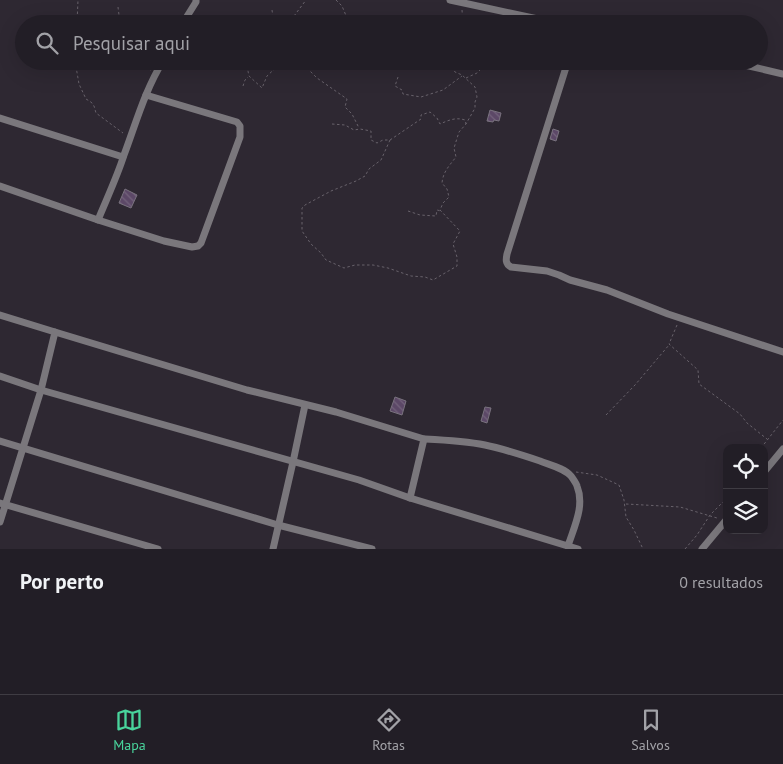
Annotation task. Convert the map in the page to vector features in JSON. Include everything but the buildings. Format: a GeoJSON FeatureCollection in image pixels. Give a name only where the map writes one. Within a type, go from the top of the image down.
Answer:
{"type":"FeatureCollection","features":[{"type":"Feature","properties":{"kind":"street"},"geometry":{"type":"LineString","coordinates":[[188,15],[196,0]]}},
{"type":"Feature","properties":{"kind":"street"},"geometry":{"type":"LineString","coordinates":[[450,0],[518,15]]}},
{"type":"Feature","properties":{"kind":"street"},"geometry":{"type":"LineString","coordinates":[[565,70],[507,254],[507,264],[511,267],[548,271],[783,352]]}},
{"type":"Feature","properties":{"kind":"street"},"geometry":{"type":"LineString","coordinates":[[766,70],[783,74]]}},
{"type":"Feature","properties":{"kind":"street"},"geometry":{"type":"LineString","coordinates":[[98,220],[156,72]]}},
{"type":"Feature","properties":{"kind":"street"},"geometry":{"type":"LineString","coordinates":[[0,186],[98,220],[164,240],[192,247],[198,246],[240,137],[240,126],[237,122],[146,95]]}},
{"type":"Feature","properties":{"kind":"street"},"geometry":{"type":"LineString","coordinates":[[0,118],[124,157]]}},
{"type":"Feature","properties":{"kind":"street"},"geometry":{"type":"LineString","coordinates":[[0,314],[247,390],[336,412],[424,439],[485,445],[512,452],[560,469],[570,476],[577,487],[580,499],[578,515],[568,546]]}},
{"type":"Feature","properties":{"kind":"street"},"geometry":{"type":"LineString","coordinates":[[0,522],[3,504],[41,390],[55,332]]}},
{"type":"Feature","properties":{"kind":"street"},"geometry":{"type":"LineString","coordinates":[[0,376],[41,390],[358,480],[410,498],[578,549]]}},
{"type":"Feature","properties":{"kind":"street"},"geometry":{"type":"LineString","coordinates":[[273,549],[305,405]]}},
{"type":"Feature","properties":{"kind":"street"},"geometry":{"type":"LineString","coordinates":[[410,498],[424,439]]}},
{"type":"Feature","properties":{"kind":"street"},"geometry":{"type":"LineString","coordinates":[[0,441],[278,525],[372,549]]}},
{"type":"Feature","properties":{"kind":"street"},"geometry":{"type":"LineString","coordinates":[[768,467],[783,449]]}},
{"type":"Feature","properties":{"kind":"street"},"geometry":{"type":"LineString","coordinates":[[3,504],[158,549]]}},
{"type":"Feature","properties":{"kind":"street"},"geometry":{"type":"LineString","coordinates":[[702,549],[723,524]]}},
{"type":"Feature","properties":{"kind":"path"},"geometry":{"type":"LineString","coordinates":[[77,15],[78,0]]}},
{"type":"Feature","properties":{"kind":"path"},"geometry":{"type":"LineString","coordinates":[[295,15],[306,0]]}},
{"type":"Feature","properties":{"kind":"path"},"geometry":{"type":"LineString","coordinates":[[336,0],[346,15]]}},
{"type":"Feature","properties":{"kind":"path"},"geometry":{"type":"LineString","coordinates":[[462,15],[462,9],[466,4]]}},
{"type":"Feature","properties":{"kind":"path"},"geometry":{"type":"LineString","coordinates":[[118,7],[119,15]]}},
{"type":"Feature","properties":{"kind":"path"},"geometry":{"type":"LineString","coordinates":[[272,10],[273,15]]}},
{"type":"Feature","properties":{"kind":"path"},"geometry":{"type":"LineString","coordinates":[[77,70],[79,84],[86,99],[94,106],[96,113],[130,138]]}},
{"type":"Feature","properties":{"kind":"path"},"geometry":{"type":"LineString","coordinates":[[152,70],[156,72]]}},
{"type":"Feature","properties":{"kind":"path"},"geometry":{"type":"LineString","coordinates":[[248,70],[249,76],[262,88],[267,76],[273,70]]}},
{"type":"Feature","properties":{"kind":"path"},"geometry":{"type":"LineString","coordinates":[[309,70],[317,78],[347,99],[345,107],[352,114],[360,129]]}},
{"type":"Feature","properties":{"kind":"path"},"geometry":{"type":"LineString","coordinates":[[454,70],[475,86],[477,96],[475,108],[466,124],[459,132],[454,148],[456,157],[445,172],[442,183],[447,189],[449,197],[443,203],[440,210],[460,231],[453,244],[457,266],[433,280],[373,265],[355,265],[344,268],[326,260],[311,244],[302,231],[302,208],[331,191],[365,176],[369,169],[381,160],[390,140],[421,119],[421,115],[430,112],[437,118],[440,124],[450,119],[460,118],[465,120],[466,124]]}},
{"type":"Feature","properties":{"kind":"path"},"geometry":{"type":"LineString","coordinates":[[466,78],[480,70]]}},
{"type":"Feature","properties":{"kind":"path"},"geometry":{"type":"LineString","coordinates":[[243,86],[249,76]]}},
{"type":"Feature","properties":{"kind":"path"},"geometry":{"type":"LineString","coordinates":[[398,77],[395,86],[402,90],[403,94],[421,97],[443,90],[463,76]]}},
{"type":"Feature","properties":{"kind":"path"},"geometry":{"type":"LineString","coordinates":[[332,124],[344,125],[354,130],[371,131],[371,140],[377,143],[383,140],[390,140]]}},
{"type":"Feature","properties":{"kind":"path"},"geometry":{"type":"LineString","coordinates":[[408,211],[420,215],[436,216],[437,210],[442,211]]}},
{"type":"Feature","properties":{"kind":"path"},"geometry":{"type":"LineString","coordinates":[[606,414],[635,385],[669,344],[679,317]]}},
{"type":"Feature","properties":{"kind":"path"},"geometry":{"type":"LineString","coordinates":[[669,344],[698,370],[699,384],[740,414],[747,423],[767,439]]}},
{"type":"Feature","properties":{"kind":"path"},"geometry":{"type":"LineString","coordinates":[[764,444],[783,420]]}},
{"type":"Feature","properties":{"kind":"path"},"geometry":{"type":"LineString","coordinates":[[560,469],[597,475],[619,486],[625,504],[626,517],[643,549]]}},
{"type":"Feature","properties":{"kind":"path"},"geometry":{"type":"LineString","coordinates":[[685,549],[710,515],[723,502]]}},
{"type":"Feature","properties":{"kind":"path"},"geometry":{"type":"LineString","coordinates":[[625,504],[680,506],[723,519]]}}]}
